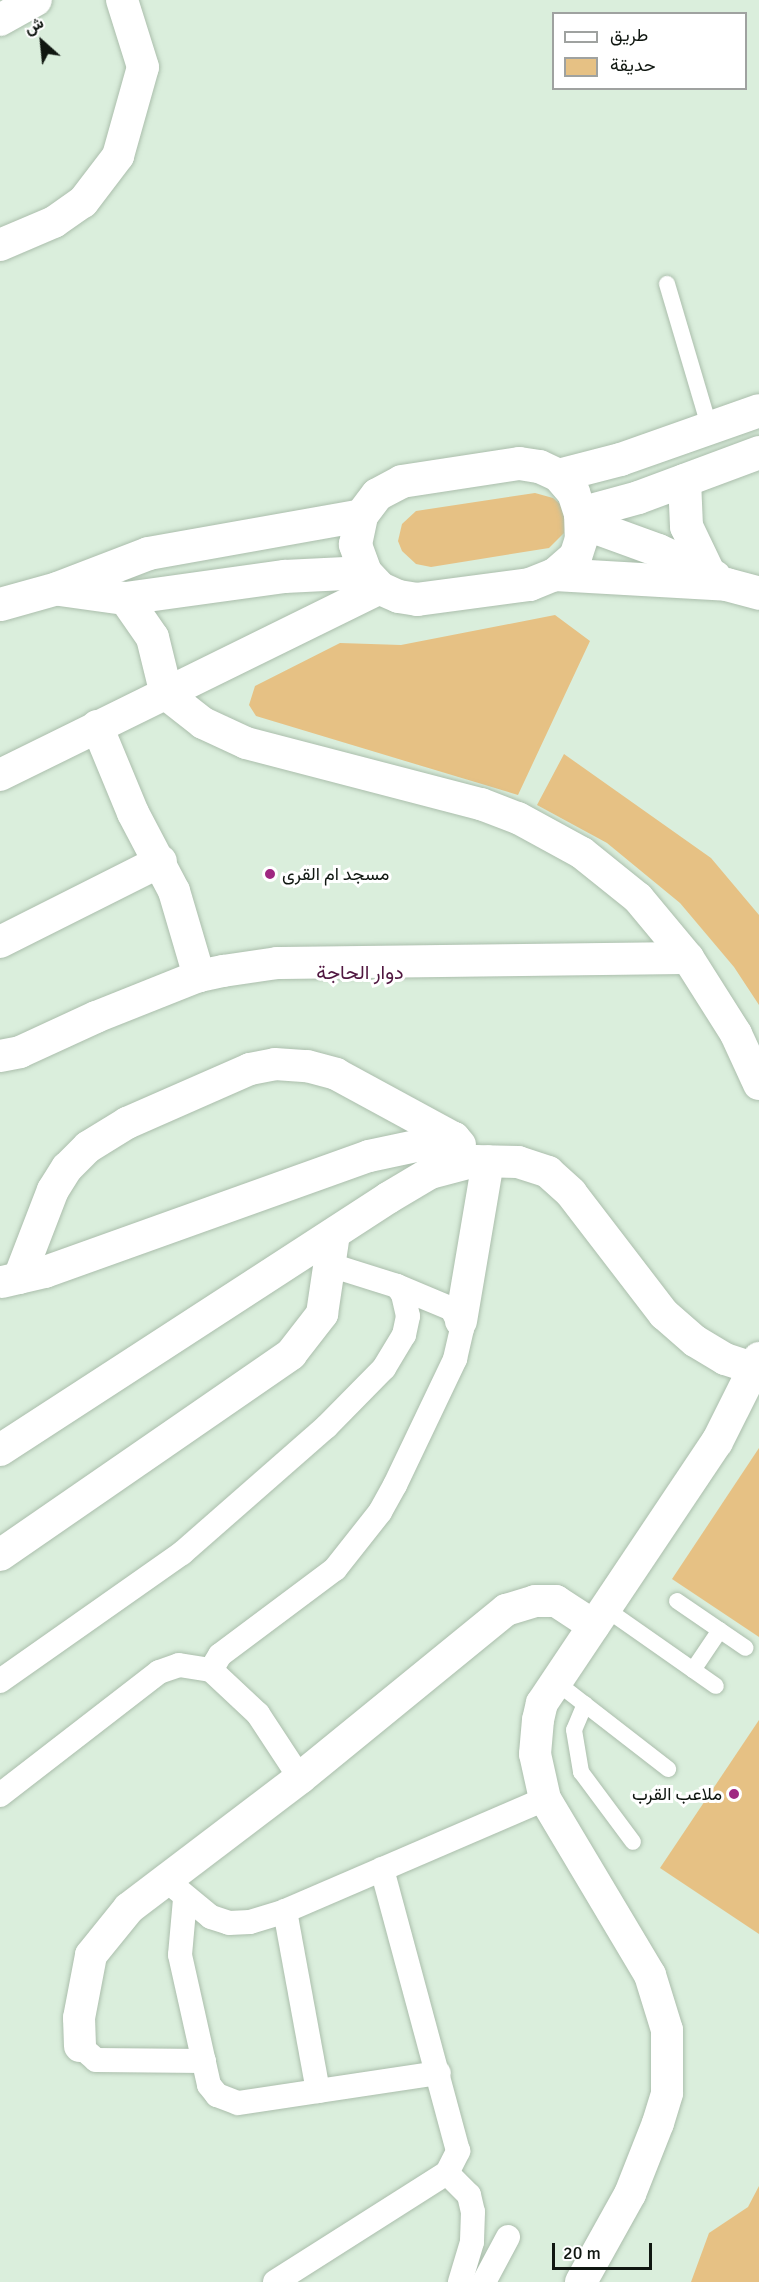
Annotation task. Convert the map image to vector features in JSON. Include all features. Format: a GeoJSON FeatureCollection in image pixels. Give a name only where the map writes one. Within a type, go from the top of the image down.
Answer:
{"type":"FeatureCollection","features":[{"type":"Feature","properties":{"kind":"main road"},"geometry":{"type":"LineString","coordinates":[[558,476],[710,429],[759,410]]}},
{"type":"Feature","properties":{"kind":"main road"},"geometry":{"type":"LineString","coordinates":[[581,518],[759,452]]}},
{"type":"Feature","properties":{"kind":"main road"},"geometry":{"type":"LineString","coordinates":[[519,463],[539,466],[558,476],[573,492],[581,518],[575,556],[554,574],[529,584],[417,599],[398,597],[373,580],[355,544],[361,515],[377,494],[401,481],[519,463]]}},
{"type":"Feature","properties":{"kind":"main road"},"geometry":{"type":"LineString","coordinates":[[684,480],[686,526],[717,578]]}},
{"type":"Feature","properties":{"kind":"main road"},"geometry":{"type":"LineString","coordinates":[[0,604],[57,588],[148,554],[361,515]]}},
{"type":"Feature","properties":{"kind":"main road"},"geometry":{"type":"LineString","coordinates":[[581,518],[717,578],[759,593]]}},
{"type":"Feature","properties":{"kind":"main road"},"geometry":{"type":"LineString","coordinates":[[554,574],[717,578]]}},
{"type":"Feature","properties":{"kind":"main road"},"geometry":{"type":"LineString","coordinates":[[57,588],[124,598],[284,576],[373,580]]}},
{"type":"Feature","properties":{"kind":"main road"},"geometry":{"type":"LineString","coordinates":[[124,598],[152,637],[166,694]]}},
{"type":"Feature","properties":{"kind":"street"},"geometry":{"type":"LineString","coordinates":[[0,20],[36,0]]}},
{"type":"Feature","properties":{"kind":"street"},"geometry":{"type":"LineString","coordinates":[[0,245],[54,222],[83,202],[118,156],[142,67],[122,0]]}},
{"type":"Feature","properties":{"kind":"street"},"geometry":{"type":"LineString","coordinates":[[0,775],[166,694],[373,580]]}},
{"type":"Feature","properties":{"kind":"street"},"geometry":{"type":"LineString","coordinates":[[166,694],[203,723],[246,744],[481,804],[551,834],[601,867],[638,898],[688,958],[736,1034],[759,1084]]}},
{"type":"Feature","properties":{"kind":"street"},"geometry":{"type":"LineString","coordinates":[[97,726],[133,813],[161,861],[199,976]]}},
{"type":"Feature","properties":{"kind":"street"},"geometry":{"type":"LineString","coordinates":[[0,942],[161,861]]}},
{"type":"Feature","properties":{"kind":"street"},"geometry":{"type":"LineString","coordinates":[[0,1056],[20,1052],[199,976],[277,963],[688,958]]}},
{"type":"Feature","properties":{"kind":"street"},"geometry":{"type":"LineString","coordinates":[[10,1280],[53,1190],[67,1168],[88,1147],[127,1123],[250,1069],[275,1064],[307,1066],[336,1074],[453,1138],[481,1161]]}},
{"type":"Feature","properties":{"kind":"street"},"geometry":{"type":"LineString","coordinates":[[10,1280],[45,1272],[369,1156],[453,1138]]}},
{"type":"Feature","properties":{"kind":"street"},"geometry":{"type":"LineString","coordinates":[[211,1670],[220,1655],[335,1569],[380,1512],[454,1359],[461,1339],[461,1321],[481,1161]]}},
{"type":"Feature","properties":{"kind":"street"},"geometry":{"type":"LineString","coordinates":[[0,1450],[430,1173],[481,1161],[518,1162],[548,1172],[571,1193],[664,1314],[695,1341],[725,1359],[757,1363],[717,1442],[542,1703],[535,1737],[538,1777],[545,1798],[650,1975],[667,2030],[668,2082],[658,2123],[630,2194],[581,2282]]}},
{"type":"Feature","properties":{"kind":"street"},"geometry":{"type":"LineString","coordinates":[[0,1555],[291,1354],[322,1314],[334,1234]]}},
{"type":"Feature","properties":{"kind":"street"},"geometry":{"type":"LineString","coordinates":[[330,1265],[397,1286],[452,1309],[461,1321]]}},
{"type":"Feature","properties":{"kind":"street"},"geometry":{"type":"LineString","coordinates":[[0,1681],[182,1553],[366,1390],[404,1335],[406,1303],[397,1286]]}},
{"type":"Feature","properties":{"kind":"street"},"geometry":{"type":"LineString","coordinates":[[204,2061],[96,2060],[80,2046],[82,1995],[92,1955],[129,1908],[176,1888],[300,1778],[506,1610],[535,1600],[556,1601],[600,1618]]}},
{"type":"Feature","properties":{"kind":"street"},"geometry":{"type":"LineString","coordinates":[[0,1795],[159,1672],[179,1665],[211,1670],[258,1714],[300,1778]]}},
{"type":"Feature","properties":{"kind":"street"},"geometry":{"type":"LineString","coordinates":[[176,1888],[211,1917],[229,1923],[250,1922],[285,1911],[545,1798]]}},
{"type":"Feature","properties":{"kind":"street"},"geometry":{"type":"LineString","coordinates":[[275,2282],[447,2173],[455,2162],[457,2139],[382,1869]]}},
{"type":"Feature","properties":{"kind":"street"},"geometry":{"type":"LineString","coordinates":[[176,1888],[180,1956],[209,2085],[217,2095],[238,2103],[439,2073]]}},
{"type":"Feature","properties":{"kind":"street"},"geometry":{"type":"LineString","coordinates":[[285,1911],[318,2091]]}},
{"type":"Feature","properties":{"kind":"street"},"geometry":{"type":"LineString","coordinates":[[447,2173],[469,2195],[473,2212],[472,2242],[460,2282]]}},
{"type":"Feature","properties":{"kind":"street"},"geometry":{"type":"LineString","coordinates":[[484,2282],[508,2237]]}},
{"type":"Feature","properties":{"kind":"lane"},"geometry":{"type":"LineString","coordinates":[[667,284],[710,429]]}},
{"type":"Feature","properties":{"kind":"lane"},"geometry":{"type":"LineString","coordinates":[[677,1601],[746,1648]]}},
{"type":"Feature","properties":{"kind":"lane"},"geometry":{"type":"LineString","coordinates":[[600,1618],[693,1670],[716,1686]]}},
{"type":"Feature","properties":{"kind":"lane"},"geometry":{"type":"LineString","coordinates":[[693,1670],[720,1630]]}},
{"type":"Feature","properties":{"kind":"lane"},"geometry":{"type":"LineString","coordinates":[[556,1682],[668,1769]]}},
{"type":"Feature","properties":{"kind":"lane"},"geometry":{"type":"LineString","coordinates":[[585,1704],[576,1719],[574,1741],[581,1772],[633,1842]]}},
{"type":"Feature","properties":{"kind":"green space"},"geometry":{"type":"Polygon","coordinates":[[[535,493],[553,498],[560,504],[566,523],[564,533],[549,548],[431,567],[416,564],[402,551],[398,541],[402,524],[416,511],[535,493]]]}},
{"type":"Feature","properties":{"kind":"green space"},"geometry":{"type":"Polygon","coordinates":[[[555,615],[590,641],[518,795],[256,716],[249,705],[255,686],[340,643],[401,645],[555,615]]]}},
{"type":"Feature","properties":{"kind":"green space"},"geometry":{"type":"Polygon","coordinates":[[[564,754],[711,858],[759,915],[759,1005],[734,967],[680,903],[607,843],[537,805],[564,754]]]}},
{"type":"Feature","properties":{"kind":"green space"},"geometry":{"type":"Polygon","coordinates":[[[759,1448],[759,1637],[672,1579],[759,1448]]]}},
{"type":"Feature","properties":{"kind":"green space","name":"ملاعب القرب"},"geometry":{"type":"Polygon","coordinates":[[[759,1720],[759,1934],[660,1868],[759,1720]]]}},
{"type":"Feature","properties":{"kind":"green space"},"geometry":{"type":"Polygon","coordinates":[[[759,2186],[759,2282],[691,2282],[709,2233],[748,2207],[759,2186]]]}},
{"type":"Feature","properties":{"kind":"place","name":"مسجد ام القرى"},"geometry":{"type":"Point","coordinates":[270,874]}},
{"type":"Feature","properties":{"kind":"place","name":"ملاعب القرب"},"geometry":{"type":"Point","coordinates":[734,1794]}},
{"type":"Feature","properties":{"kind":"district","name":"دوار الحاجة"},"geometry":{"type":"Point","coordinates":[360,972]}}]}
